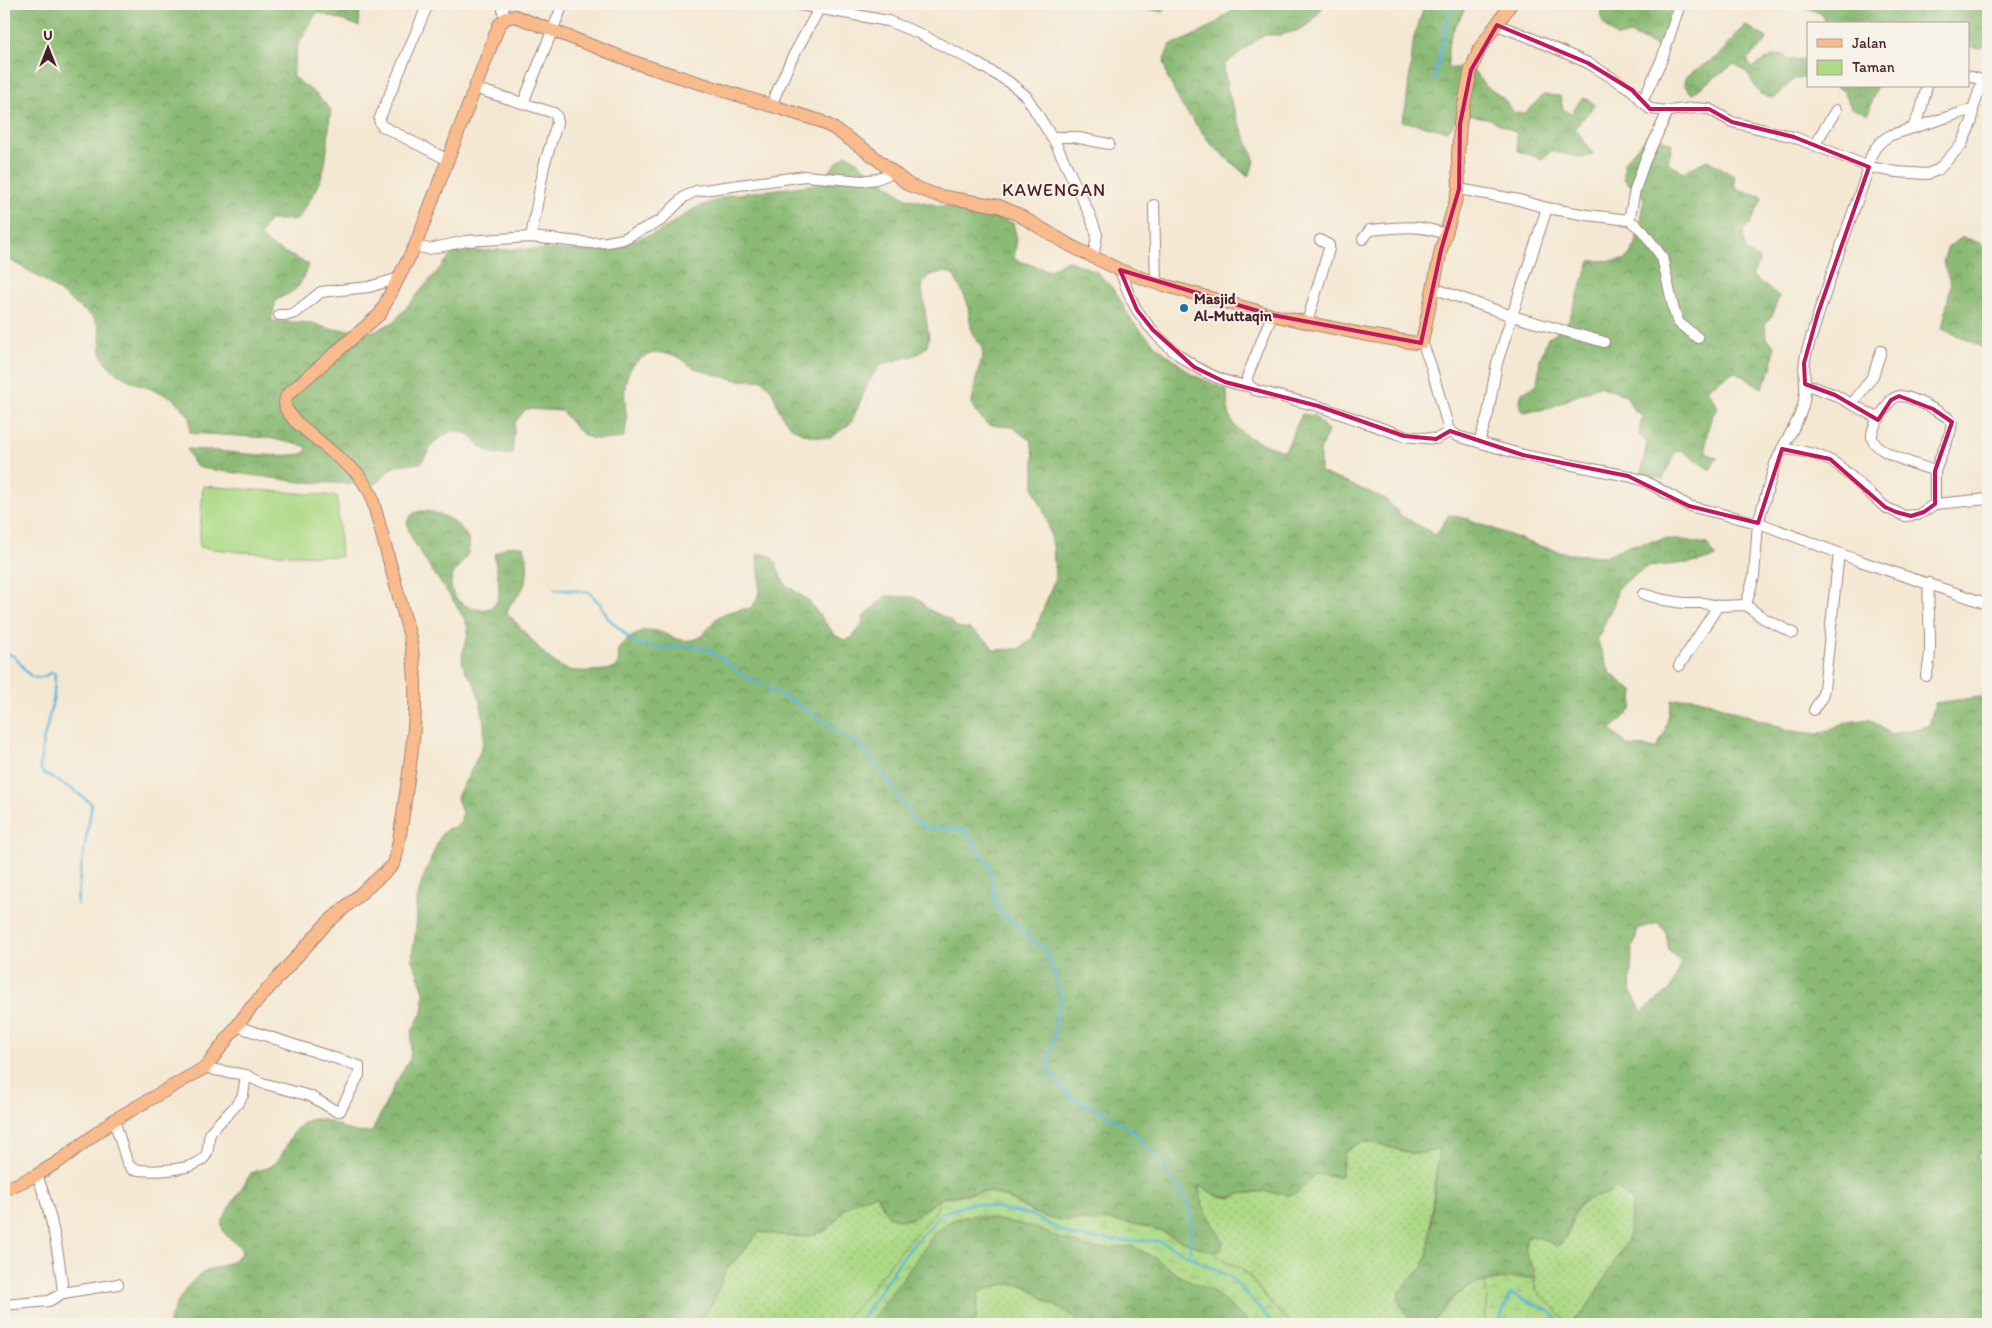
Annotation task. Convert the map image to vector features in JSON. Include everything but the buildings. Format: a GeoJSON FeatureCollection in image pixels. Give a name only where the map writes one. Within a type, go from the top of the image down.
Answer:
{"type":"FeatureCollection","features":[{"type":"Feature","properties":{"kind":"main road"},"geometry":{"type":"LineString","coordinates":[[4,1190],[37,1175],[61,1160],[114,1120],[206,1067],[236,1026],[326,924],[392,866],[398,847],[413,747],[415,690],[414,656],[410,637],[371,494],[358,474],[295,421],[286,409],[285,402],[287,394],[378,316],[415,246],[499,25],[506,18],[515,16],[642,65],[771,104],[834,128],[868,152],[892,173],[922,191],[999,206],[1017,214],[1093,258],[1156,283],[1272,315],[1408,342],[1422,342],[1445,234],[1459,189],[1458,156],[1464,98],[1471,70],[1480,48],[1511,4]]}},
{"type":"Feature","properties":{"kind":"street"},"geometry":{"type":"LineString","coordinates":[[428,4],[379,120],[382,126],[448,160]]}},
{"type":"Feature","properties":{"kind":"street"},"geometry":{"type":"LineString","coordinates":[[504,4],[503,11],[506,18]]}},
{"type":"Feature","properties":{"kind":"street"},"geometry":{"type":"LineString","coordinates":[[524,103],[563,4]]}},
{"type":"Feature","properties":{"kind":"street"},"geometry":{"type":"LineString","coordinates":[[795,4],[888,21],[918,33],[973,61],[1008,82],[1026,96],[1051,137],[1083,198],[1096,229],[1097,241],[1093,258]]}},
{"type":"Feature","properties":{"kind":"street"},"geometry":{"type":"LineString","coordinates":[[1642,102],[1662,59],[1680,4]]}},
{"type":"Feature","properties":{"kind":"street"},"geometry":{"type":"LineString","coordinates":[[771,104],[791,60],[819,9]]}},
{"type":"Feature","properties":{"kind":"street"},"geometry":{"type":"LineString","coordinates":[[1496,25],[1588,63],[1632,90],[1650,109],[1668,111],[1694,108],[1709,109],[1732,122],[1781,133],[1814,144],[1869,168],[1896,172],[1927,174],[1938,170],[1962,144],[1986,80],[1970,76]]}},
{"type":"Feature","properties":{"kind":"street"},"geometry":{"type":"LineString","coordinates":[[474,88],[554,113],[558,120],[544,166],[531,237]]}},
{"type":"Feature","properties":{"kind":"street"},"geometry":{"type":"LineString","coordinates":[[1913,127],[1921,110],[1926,88]]}},
{"type":"Feature","properties":{"kind":"street"},"geometry":{"type":"LineString","coordinates":[[1746,605],[1754,576],[1758,523],[1775,464],[1802,413],[1806,394],[1804,363],[1818,313],[1869,168],[1872,154],[1880,142],[1891,135],[1974,109]]}},
{"type":"Feature","properties":{"kind":"street"},"geometry":{"type":"LineString","coordinates":[[1814,144],[1836,110]]}},
{"type":"Feature","properties":{"kind":"street"},"geometry":{"type":"LineString","coordinates":[[1629,220],[1635,190],[1644,163],[1668,111]]}},
{"type":"Feature","properties":{"kind":"street"},"geometry":{"type":"LineString","coordinates":[[1051,137],[1074,137],[1109,144]]}},
{"type":"Feature","properties":{"kind":"street"},"geometry":{"type":"LineString","coordinates":[[415,246],[429,249],[466,241],[531,237],[590,243],[607,242],[623,239],[660,221],[684,198],[696,191],[805,176],[862,181],[876,179],[892,173]]}},
{"type":"Feature","properties":{"kind":"street"},"geometry":{"type":"LineString","coordinates":[[1459,189],[1519,200],[1547,208],[1629,220],[1650,238],[1662,257],[1674,311],[1679,323],[1698,338]]}},
{"type":"Feature","properties":{"kind":"street"},"geometry":{"type":"LineString","coordinates":[[1154,205],[1156,283]]}},
{"type":"Feature","properties":{"kind":"street"},"geometry":{"type":"LineString","coordinates":[[1479,442],[1488,414],[1497,364],[1547,208]]}},
{"type":"Feature","properties":{"kind":"street"},"geometry":{"type":"LineString","coordinates":[[1364,239],[1370,230],[1400,226],[1415,226],[1445,234]]}},
{"type":"Feature","properties":{"kind":"street"},"geometry":{"type":"LineString","coordinates":[[1307,322],[1329,249],[1329,245],[1320,240]]}},
{"type":"Feature","properties":{"kind":"street"},"geometry":{"type":"LineString","coordinates":[[1120,270],[1137,310],[1153,330],[1194,367],[1210,376],[1318,406],[1404,436],[1436,439],[1446,434],[1449,430]]}},
{"type":"Feature","properties":{"kind":"street"},"geometry":{"type":"LineString","coordinates":[[279,315],[295,313],[321,292],[369,287],[398,278]]}},
{"type":"Feature","properties":{"kind":"street"},"geometry":{"type":"LineString","coordinates":[[1433,288],[1512,316],[1604,342]]}},
{"type":"Feature","properties":{"kind":"street"},"geometry":{"type":"LineString","coordinates":[[1249,386],[1247,377],[1272,315]]}},
{"type":"Feature","properties":{"kind":"street"},"geometry":{"type":"LineString","coordinates":[[1422,342],[1434,375],[1449,430],[1457,436],[1562,464],[1645,481],[1689,506],[1758,523],[1988,604]]}},
{"type":"Feature","properties":{"kind":"street"},"geometry":{"type":"LineString","coordinates":[[1852,404],[1873,376],[1881,352]]}},
{"type":"Feature","properties":{"kind":"street"},"geometry":{"type":"LineString","coordinates":[[1805,384],[1835,395],[1879,419]]}},
{"type":"Feature","properties":{"kind":"street"},"geometry":{"type":"LineString","coordinates":[[1935,471],[1887,454],[1873,442],[1872,435],[1891,400],[1899,396],[1914,400],[1951,420],[1950,433],[1935,471],[1935,504]]}},
{"type":"Feature","properties":{"kind":"street"},"geometry":{"type":"LineString","coordinates":[[1782,449],[1815,453],[1830,459],[1885,507],[1904,516],[1918,515],[1935,504],[1988,499]]}},
{"type":"Feature","properties":{"kind":"street"},"geometry":{"type":"LineString","coordinates":[[1814,710],[1824,689],[1839,553]]}},
{"type":"Feature","properties":{"kind":"street"},"geometry":{"type":"LineString","coordinates":[[1926,676],[1931,661],[1929,583]]}},
{"type":"Feature","properties":{"kind":"street"},"geometry":{"type":"LineString","coordinates":[[1643,594],[1670,601],[1718,606],[1746,605],[1763,618],[1793,633]]}},
{"type":"Feature","properties":{"kind":"street"},"geometry":{"type":"LineString","coordinates":[[1679,666],[1718,606]]}},
{"type":"Feature","properties":{"kind":"street"},"geometry":{"type":"LineString","coordinates":[[206,1067],[246,1075],[262,1083],[310,1096],[338,1111],[359,1074],[359,1066],[236,1026]]}},
{"type":"Feature","properties":{"kind":"street"},"geometry":{"type":"LineString","coordinates":[[114,1120],[126,1162],[132,1169],[167,1170],[188,1166],[207,1155],[211,1133],[243,1095],[246,1075]]}},
{"type":"Feature","properties":{"kind":"street"},"geometry":{"type":"LineString","coordinates":[[37,1175],[46,1197],[58,1247],[63,1294]]}},
{"type":"Feature","properties":{"kind":"street"},"geometry":{"type":"LineString","coordinates":[[4,1305],[49,1301],[63,1294],[118,1284]]}},
{"type":"Feature","properties":{"kind":"highlighted area"},"geometry":{"type":"Polygon","coordinates":[[[1497,25],[1588,63],[1632,90],[1650,109],[1709,109],[1732,122],[1794,137],[1869,167],[1818,313],[1804,363],[1805,384],[1835,395],[1878,420],[1891,400],[1899,396],[1933,409],[1952,422],[1935,471],[1935,504],[1924,512],[1911,516],[1896,512],[1885,507],[1830,459],[1782,449],[1758,523],[1689,506],[1628,476],[1523,455],[1450,431],[1436,439],[1404,436],[1318,406],[1225,382],[1194,367],[1153,330],[1137,310],[1120,270],[1272,315],[1421,343],[1441,250],[1459,189],[1460,124],[1471,70],[1497,25]]]}},
{"type":"Feature","properties":{"kind":"green space"},"geometry":{"type":"Polygon","coordinates":[[[4,4],[360,4],[359,26],[317,12],[297,47],[292,76],[317,95],[331,110],[325,166],[312,197],[297,220],[269,220],[260,235],[271,246],[308,264],[298,287],[276,300],[271,321],[312,323],[330,329],[375,331],[394,322],[453,253],[514,249],[595,251],[657,233],[695,208],[730,195],[819,184],[836,163],[847,154],[906,198],[972,211],[1013,223],[1017,239],[1014,259],[1049,271],[1067,260],[1097,272],[1115,291],[1132,321],[1156,346],[1193,375],[1227,390],[1230,415],[1233,424],[1240,431],[1259,442],[1285,451],[1302,414],[1315,416],[1328,431],[1320,451],[1320,472],[1386,499],[1400,515],[1436,535],[1449,515],[1468,519],[1536,545],[1570,554],[1605,556],[1627,546],[1665,539],[1707,544],[1716,557],[1698,562],[1646,567],[1618,587],[1614,603],[1597,640],[1610,673],[1634,692],[1632,709],[1611,730],[1628,746],[1657,748],[1665,731],[1672,700],[1693,697],[1793,731],[1818,734],[1849,722],[1869,719],[1891,734],[1929,726],[1935,703],[1988,696],[1988,1143],[1976,1157],[1982,1172],[1988,1180],[1988,1324],[1569,1324],[1584,1312],[1628,1240],[1633,1201],[1615,1187],[1606,1194],[1590,1198],[1580,1204],[1573,1214],[1569,1232],[1557,1246],[1546,1240],[1527,1237],[1526,1250],[1534,1272],[1534,1278],[1493,1280],[1473,1285],[1456,1295],[1433,1322],[1413,1322],[1402,1309],[1399,1293],[1410,1279],[1423,1268],[1428,1252],[1439,1149],[1424,1153],[1407,1153],[1376,1143],[1361,1142],[1345,1151],[1341,1176],[1315,1174],[1299,1192],[1291,1195],[1276,1194],[1268,1191],[1239,1194],[1232,1198],[1216,1195],[1199,1185],[1204,1208],[1223,1241],[1221,1249],[1214,1252],[1207,1251],[1152,1228],[1118,1221],[1059,1220],[1048,1218],[995,1193],[980,1192],[942,1198],[916,1217],[905,1220],[888,1216],[876,1194],[857,1201],[844,1209],[829,1228],[819,1233],[793,1236],[759,1232],[725,1272],[713,1302],[704,1316],[679,1324],[168,1324],[178,1302],[193,1281],[205,1272],[234,1260],[242,1252],[240,1247],[226,1235],[222,1227],[222,1220],[251,1173],[273,1165],[283,1153],[295,1131],[307,1121],[321,1119],[351,1131],[372,1132],[396,1082],[410,1059],[412,1031],[424,1009],[424,991],[412,959],[417,920],[416,904],[422,881],[441,835],[461,821],[462,813],[457,798],[475,763],[484,737],[484,722],[476,687],[465,670],[462,660],[468,635],[467,626],[464,617],[412,538],[408,527],[408,520],[413,514],[421,511],[442,515],[460,527],[466,535],[469,550],[452,577],[451,584],[452,591],[459,601],[472,608],[485,609],[491,607],[498,599],[498,580],[494,555],[508,546],[524,547],[528,566],[526,579],[507,613],[551,660],[566,669],[576,671],[598,671],[616,668],[619,660],[618,649],[631,637],[642,631],[660,632],[676,639],[696,639],[703,635],[720,616],[751,608],[758,596],[759,590],[757,555],[763,554],[771,556],[786,585],[808,600],[835,635],[844,640],[852,638],[862,625],[863,617],[886,596],[913,597],[921,601],[926,608],[950,620],[956,627],[969,629],[976,633],[989,643],[994,650],[1019,649],[1032,639],[1055,578],[1053,546],[1047,519],[1034,489],[1034,456],[1031,440],[1013,427],[988,425],[975,412],[972,404],[976,379],[983,355],[981,346],[972,333],[967,301],[953,274],[946,272],[929,275],[923,283],[922,290],[929,339],[926,347],[920,353],[880,365],[868,383],[851,423],[830,438],[805,434],[792,427],[782,415],[771,390],[762,380],[745,381],[720,376],[695,368],[676,356],[655,353],[636,362],[628,374],[625,390],[626,423],[623,438],[594,439],[587,437],[575,428],[562,411],[526,409],[515,422],[512,454],[496,455],[481,447],[469,434],[453,430],[434,442],[421,463],[396,466],[374,484],[301,482],[200,468],[193,463],[187,449],[259,455],[288,455],[303,454],[308,447],[269,438],[190,433],[190,417],[174,400],[169,396],[121,376],[108,365],[102,354],[100,331],[93,317],[40,278],[4,257],[4,4]],[[1658,923],[1638,929],[1632,950],[1630,989],[1642,1012],[1671,989],[1681,962],[1669,951],[1666,932],[1658,923]]]}},
{"type":"Feature","properties":{"kind":"green space"},"geometry":{"type":"Polygon","coordinates":[[[1138,4],[1168,4],[1163,12],[1148,9],[1138,4]]]}},
{"type":"Feature","properties":{"kind":"green space"},"geometry":{"type":"Polygon","coordinates":[[[1238,4],[1325,4],[1311,23],[1296,31],[1279,35],[1263,35],[1224,65],[1231,102],[1255,162],[1248,177],[1211,144],[1182,106],[1167,76],[1164,60],[1170,45],[1207,29],[1238,4]]]}},
{"type":"Feature","properties":{"kind":"green space"},"geometry":{"type":"Polygon","coordinates":[[[1425,4],[1467,4],[1449,40],[1449,68],[1468,68],[1475,72],[1484,85],[1503,98],[1514,113],[1525,113],[1543,95],[1560,96],[1563,109],[1571,114],[1582,98],[1590,100],[1595,105],[1575,128],[1593,154],[1583,158],[1551,151],[1542,159],[1518,151],[1516,132],[1490,119],[1462,113],[1448,131],[1402,121],[1406,106],[1414,37],[1425,4]]]}},
{"type":"Feature","properties":{"kind":"green space"},"geometry":{"type":"Polygon","coordinates":[[[1601,4],[1685,4],[1662,49],[1630,34],[1618,37],[1613,34],[1602,20],[1601,4]]]}},
{"type":"Feature","properties":{"kind":"green space"},"geometry":{"type":"Polygon","coordinates":[[[1797,4],[1988,4],[1988,44],[1981,48],[1970,47],[1970,22],[1826,22],[1822,14],[1797,4]]]}},
{"type":"Feature","properties":{"kind":"green space"},"geometry":{"type":"Polygon","coordinates":[[[1745,25],[1767,38],[1764,44],[1747,59],[1752,68],[1772,56],[1784,55],[1787,60],[1807,59],[1807,78],[1794,79],[1774,98],[1760,94],[1746,72],[1734,64],[1692,94],[1685,86],[1686,76],[1718,56],[1745,25]]]}},
{"type":"Feature","properties":{"kind":"green space"},"geometry":{"type":"Polygon","coordinates":[[[1837,88],[1876,88],[1868,114],[1851,108],[1844,91],[1837,88]]]}},
{"type":"Feature","properties":{"kind":"green space"},"geometry":{"type":"Polygon","coordinates":[[[1650,133],[1672,144],[1668,163],[1683,172],[1707,160],[1734,175],[1735,188],[1763,197],[1751,223],[1743,229],[1745,250],[1760,260],[1752,276],[1779,296],[1773,314],[1765,324],[1766,339],[1775,346],[1771,369],[1762,388],[1734,371],[1707,389],[1718,407],[1711,418],[1708,429],[1706,453],[1717,458],[1710,470],[1683,451],[1675,452],[1663,479],[1641,473],[1647,443],[1639,435],[1642,415],[1633,409],[1626,395],[1598,386],[1547,409],[1523,412],[1519,403],[1522,393],[1537,385],[1540,359],[1548,338],[1567,325],[1590,261],[1626,260],[1636,244],[1644,198],[1624,179],[1624,162],[1650,133]]]}},
{"type":"Feature","properties":{"kind":"green space"},"geometry":{"type":"Polygon","coordinates":[[[1963,237],[1988,246],[1988,352],[1973,342],[1942,329],[1951,284],[1943,263],[1947,248],[1963,237]]]}},
{"type":"Feature","properties":{"kind":"green space"},"geometry":{"type":"Polygon","coordinates":[[[203,486],[337,496],[341,557],[240,552],[199,547],[203,486]]]}},
{"type":"Feature","properties":{"kind":"green space"},"geometry":{"type":"Polygon","coordinates":[[[1361,1142],[1376,1143],[1407,1153],[1424,1153],[1439,1148],[1431,1213],[1430,1243],[1423,1268],[1410,1279],[1402,1309],[1413,1322],[1445,1309],[1455,1296],[1477,1283],[1485,1283],[1487,1298],[1484,1324],[1292,1324],[1273,1306],[1247,1273],[1225,1262],[1214,1252],[1221,1249],[1219,1234],[1213,1227],[1202,1203],[1199,1185],[1216,1195],[1232,1198],[1239,1194],[1268,1191],[1276,1194],[1299,1192],[1315,1174],[1333,1177],[1341,1175],[1345,1151],[1361,1142]]]}},
{"type":"Feature","properties":{"kind":"green space"},"geometry":{"type":"Polygon","coordinates":[[[1988,1143],[1988,1180],[1982,1172],[1976,1157],[1988,1143]]]}},
{"type":"Feature","properties":{"kind":"green space"},"geometry":{"type":"Polygon","coordinates":[[[1615,1186],[1633,1201],[1628,1240],[1584,1312],[1567,1324],[1555,1308],[1536,1291],[1535,1270],[1526,1255],[1524,1247],[1527,1236],[1535,1236],[1550,1242],[1569,1234],[1574,1216],[1580,1205],[1591,1198],[1610,1193],[1615,1186]]]}},
{"type":"Feature","properties":{"kind":"green space"},"geometry":{"type":"Polygon","coordinates":[[[982,1192],[997,1194],[1048,1218],[1059,1220],[1118,1221],[1152,1228],[1199,1248],[1214,1252],[1225,1262],[1240,1268],[1247,1274],[1273,1306],[1292,1324],[1251,1324],[1212,1290],[1184,1279],[1155,1258],[1133,1246],[1094,1249],[1059,1238],[1034,1227],[975,1215],[954,1219],[936,1231],[868,1324],[829,1324],[844,1319],[857,1307],[904,1246],[936,1212],[939,1199],[982,1192]]]}},
{"type":"Feature","properties":{"kind":"green space"},"geometry":{"type":"Polygon","coordinates":[[[876,1194],[888,1216],[911,1220],[939,1199],[936,1212],[904,1246],[857,1307],[844,1319],[829,1324],[679,1324],[704,1316],[713,1302],[725,1272],[759,1232],[793,1236],[819,1233],[829,1228],[850,1204],[876,1194]]]}},
{"type":"Feature","properties":{"kind":"green space"},"geometry":{"type":"Polygon","coordinates":[[[975,1215],[1034,1227],[1059,1238],[1094,1249],[1133,1246],[1155,1258],[1184,1279],[1212,1290],[1251,1324],[1080,1324],[1069,1314],[1025,1286],[1014,1284],[1002,1285],[979,1292],[975,1324],[868,1324],[936,1231],[954,1219],[975,1215]]]}},
{"type":"Feature","properties":{"kind":"green space"},"geometry":{"type":"Polygon","coordinates":[[[1509,1278],[1534,1278],[1536,1291],[1555,1308],[1567,1324],[1484,1324],[1487,1298],[1485,1283],[1509,1278]]]}},
{"type":"Feature","properties":{"kind":"green space"},"geometry":{"type":"Polygon","coordinates":[[[996,1285],[1025,1285],[1046,1301],[1070,1314],[1080,1324],[975,1324],[979,1292],[996,1285]]]}},
{"type":"Feature","properties":{"kind":"waterway"},"geometry":{"type":"LineString","coordinates":[[1434,80],[1451,4]]}},
{"type":"Feature","properties":{"kind":"waterway"},"geometry":{"type":"LineString","coordinates":[[554,589],[589,592],[601,605],[608,618],[635,643],[666,648],[688,646],[708,649],[726,661],[735,671],[793,701],[859,746],[883,772],[912,818],[925,827],[965,830],[989,865],[996,907],[1044,949],[1052,967],[1061,997],[1047,1069],[1070,1097],[1106,1114],[1134,1132],[1178,1186],[1188,1205],[1192,1225],[1189,1256]]}},
{"type":"Feature","properties":{"kind":"waterway"},"geometry":{"type":"LineString","coordinates":[[4,652],[17,659],[32,676],[37,678],[52,672],[55,674],[54,696],[43,742],[40,767],[43,773],[72,789],[91,803],[77,905]]}},
{"type":"Feature","properties":{"kind":"waterway"},"geometry":{"type":"LineString","coordinates":[[853,1324],[861,1319],[904,1255],[942,1213],[973,1203],[1030,1215],[1073,1236],[1121,1241],[1159,1241],[1232,1278],[1274,1324]]}},
{"type":"Feature","properties":{"kind":"waterway"},"geometry":{"type":"LineString","coordinates":[[1498,1324],[1510,1294],[1550,1311],[1560,1324]]}},
{"type":"Feature","properties":{"kind":"place","name":"Masjid Al-Muttaqin"},"geometry":{"type":"Point","coordinates":[1184,308]}},
{"type":"Feature","properties":{"kind":"district","name":"KAWENGAN"},"geometry":{"type":"Point","coordinates":[1054,190]}}]}
